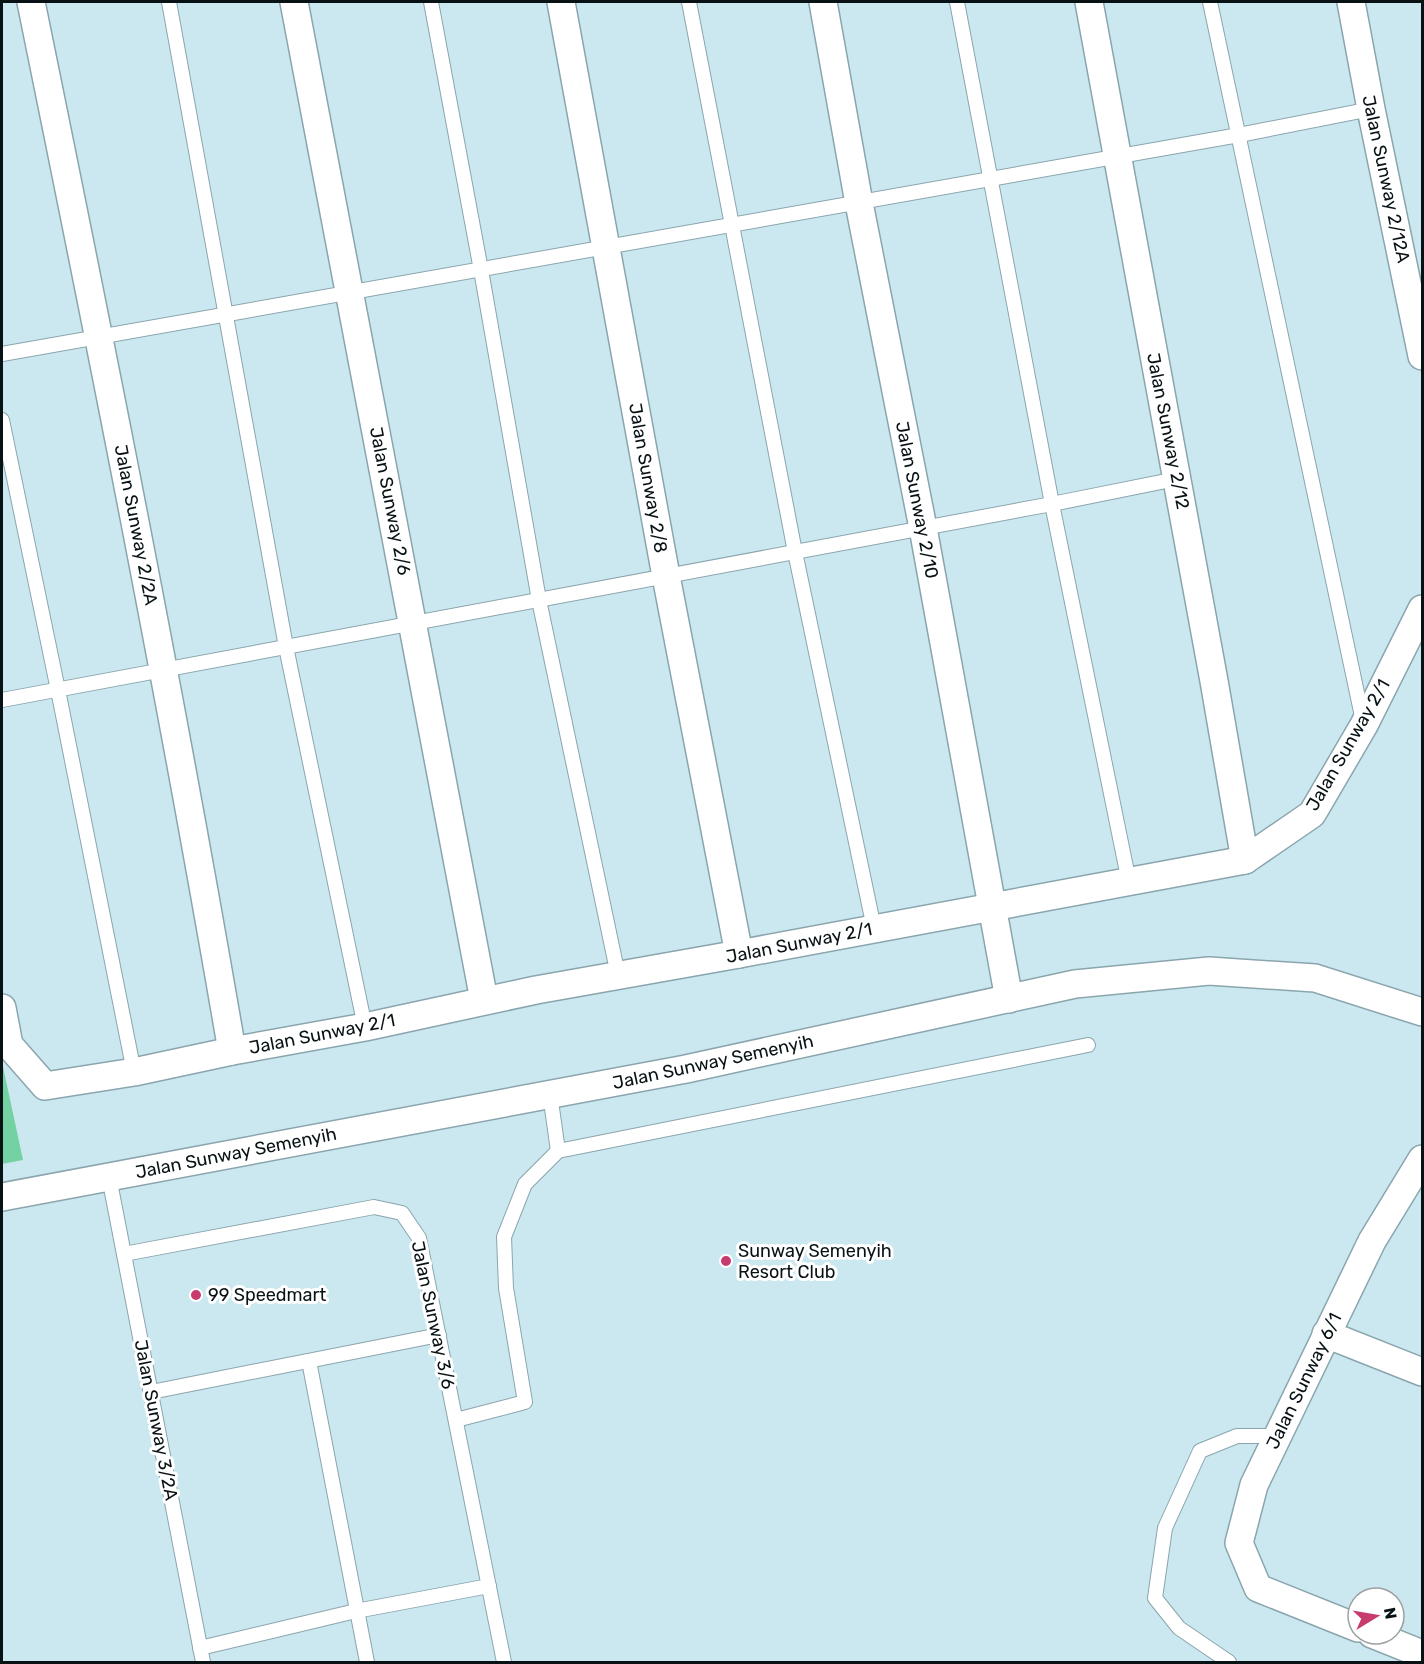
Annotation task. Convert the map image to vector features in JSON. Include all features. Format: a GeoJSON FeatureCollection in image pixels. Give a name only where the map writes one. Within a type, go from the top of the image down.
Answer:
{"type":"FeatureCollection","features":[{"type":"Feature","properties":{"kind":"street","name":"Jalan Sunway 2/2A"},"geometry":{"type":"LineString","coordinates":[[31,2],[100,337],[195,837],[232,1051]]}},
{"type":"Feature","properties":{"kind":"street","name":"Jalan Sunway 2/6"},"geometry":{"type":"LineString","coordinates":[[294,2],[484,1000]]}},
{"type":"Feature","properties":{"kind":"street","name":"Jalan Sunway 2/8"},"geometry":{"type":"LineString","coordinates":[[561,2],[666,576],[739,954]]}},
{"type":"Feature","properties":{"kind":"street","name":"Jalan Sunway 2/10"},"geometry":{"type":"LineString","coordinates":[[824,2],[859,203],[923,528],[1009,999]]}},
{"type":"Feature","properties":{"kind":"street","name":"Jalan Sunway 2/12"},"geometry":{"type":"LineString","coordinates":[[1089,2],[1245,860]]}},
{"type":"Feature","properties":{"kind":"street","name":"Jalan Sunway 2/12A"},"geometry":{"type":"LineString","coordinates":[[1351,2],[1422,356]]}},
{"type":"Feature","properties":{"kind":"street","name":"Jalan Sunway 2/1"},"geometry":{"type":"LineString","coordinates":[[2,1008],[9,1045],[45,1086],[134,1072],[232,1051],[365,1027],[484,1000],[1245,860],[1312,814],[1364,725],[1422,609]]}},
{"type":"Feature","properties":{"kind":"street","name":"Jalan Sunway Semenyih"},"geometry":{"type":"LineString","coordinates":[[2,1197],[686,1069],[1075,984],[1209,971],[1315,978],[1422,1012]]}},
{"type":"Feature","properties":{"kind":"street","name":"Jalan Sunway 6/1"},"geometry":{"type":"LineString","coordinates":[[1346,1623],[1258,1588],[1239,1543],[1254,1485],[1371,1241],[1422,1159]]}},
{"type":"Feature","properties":{"kind":"street"},"geometry":{"type":"LineString","coordinates":[[1326,1334],[1422,1372]]}},
{"type":"Feature","properties":{"kind":"street"},"geometry":{"type":"LineString","coordinates":[[1402,1646],[1422,1654]]}},
{"type":"Feature","properties":{"kind":"lane"},"geometry":{"type":"LineString","coordinates":[[169,2],[286,647],[365,1027]]}},
{"type":"Feature","properties":{"kind":"lane"},"geometry":{"type":"LineString","coordinates":[[431,2],[539,600],[618,975]]}},
{"type":"Feature","properties":{"kind":"lane"},"geometry":{"type":"LineString","coordinates":[[689,2],[795,552],[874,928]]}},
{"type":"Feature","properties":{"kind":"lane"},"geometry":{"type":"LineString","coordinates":[[957,2],[1052,504],[1129,882]]}},
{"type":"Feature","properties":{"kind":"lane"},"geometry":{"type":"LineString","coordinates":[[1210,2],[1364,725]]}},
{"type":"Feature","properties":{"kind":"lane"},"geometry":{"type":"LineString","coordinates":[[2,354],[991,180],[1371,109]]}},
{"type":"Feature","properties":{"kind":"lane"},"geometry":{"type":"LineString","coordinates":[[2,420],[134,1072]]}},
{"type":"Feature","properties":{"kind":"lane"},"geometry":{"type":"LineString","coordinates":[[2,700],[1176,479]]}},
{"type":"Feature","properties":{"kind":"lane"},"geometry":{"type":"LineString","coordinates":[[456,1420],[525,1402],[506,1288],[504,1237],[525,1184],[558,1151],[1088,1045]]}},
{"type":"Feature","properties":{"kind":"lane"},"geometry":{"type":"LineString","coordinates":[[550,1094],[558,1151]]}},
{"type":"Feature","properties":{"kind":"lane","name":"Jalan Sunway 3/2A"},"geometry":{"type":"LineString","coordinates":[[109,1178],[203,1662]]}},
{"type":"Feature","properties":{"kind":"lane","name":"Jalan Sunway 3/6"},"geometry":{"type":"LineString","coordinates":[[124,1254],[374,1207],[402,1213],[419,1238],[504,1662]]}},
{"type":"Feature","properties":{"kind":"lane"},"geometry":{"type":"LineString","coordinates":[[151,1392],[439,1335]]}},
{"type":"Feature","properties":{"kind":"lane"},"geometry":{"type":"LineString","coordinates":[[309,1361],[367,1662]]}},
{"type":"Feature","properties":{"kind":"lane"},"geometry":{"type":"LineString","coordinates":[[1229,1662],[1179,1628],[1155,1598],[1166,1528],[1200,1451],[1237,1436],[1278,1436]]}},
{"type":"Feature","properties":{"kind":"lane"},"geometry":{"type":"LineString","coordinates":[[200,1648],[356,1611],[489,1586]]}},
{"type":"Feature","properties":{"kind":"green space"},"geometry":{"type":"Polygon","coordinates":[[[2,1062],[23,1160],[2,1164],[2,1062]]]}},
{"type":"Feature","properties":{"kind":"place","name":"Sunway Semenyih Resort Club"},"geometry":{"type":"Point","coordinates":[726,1261]}},
{"type":"Feature","properties":{"kind":"place","name":"99 Speedmart"},"geometry":{"type":"Point","coordinates":[196,1295]}}]}
